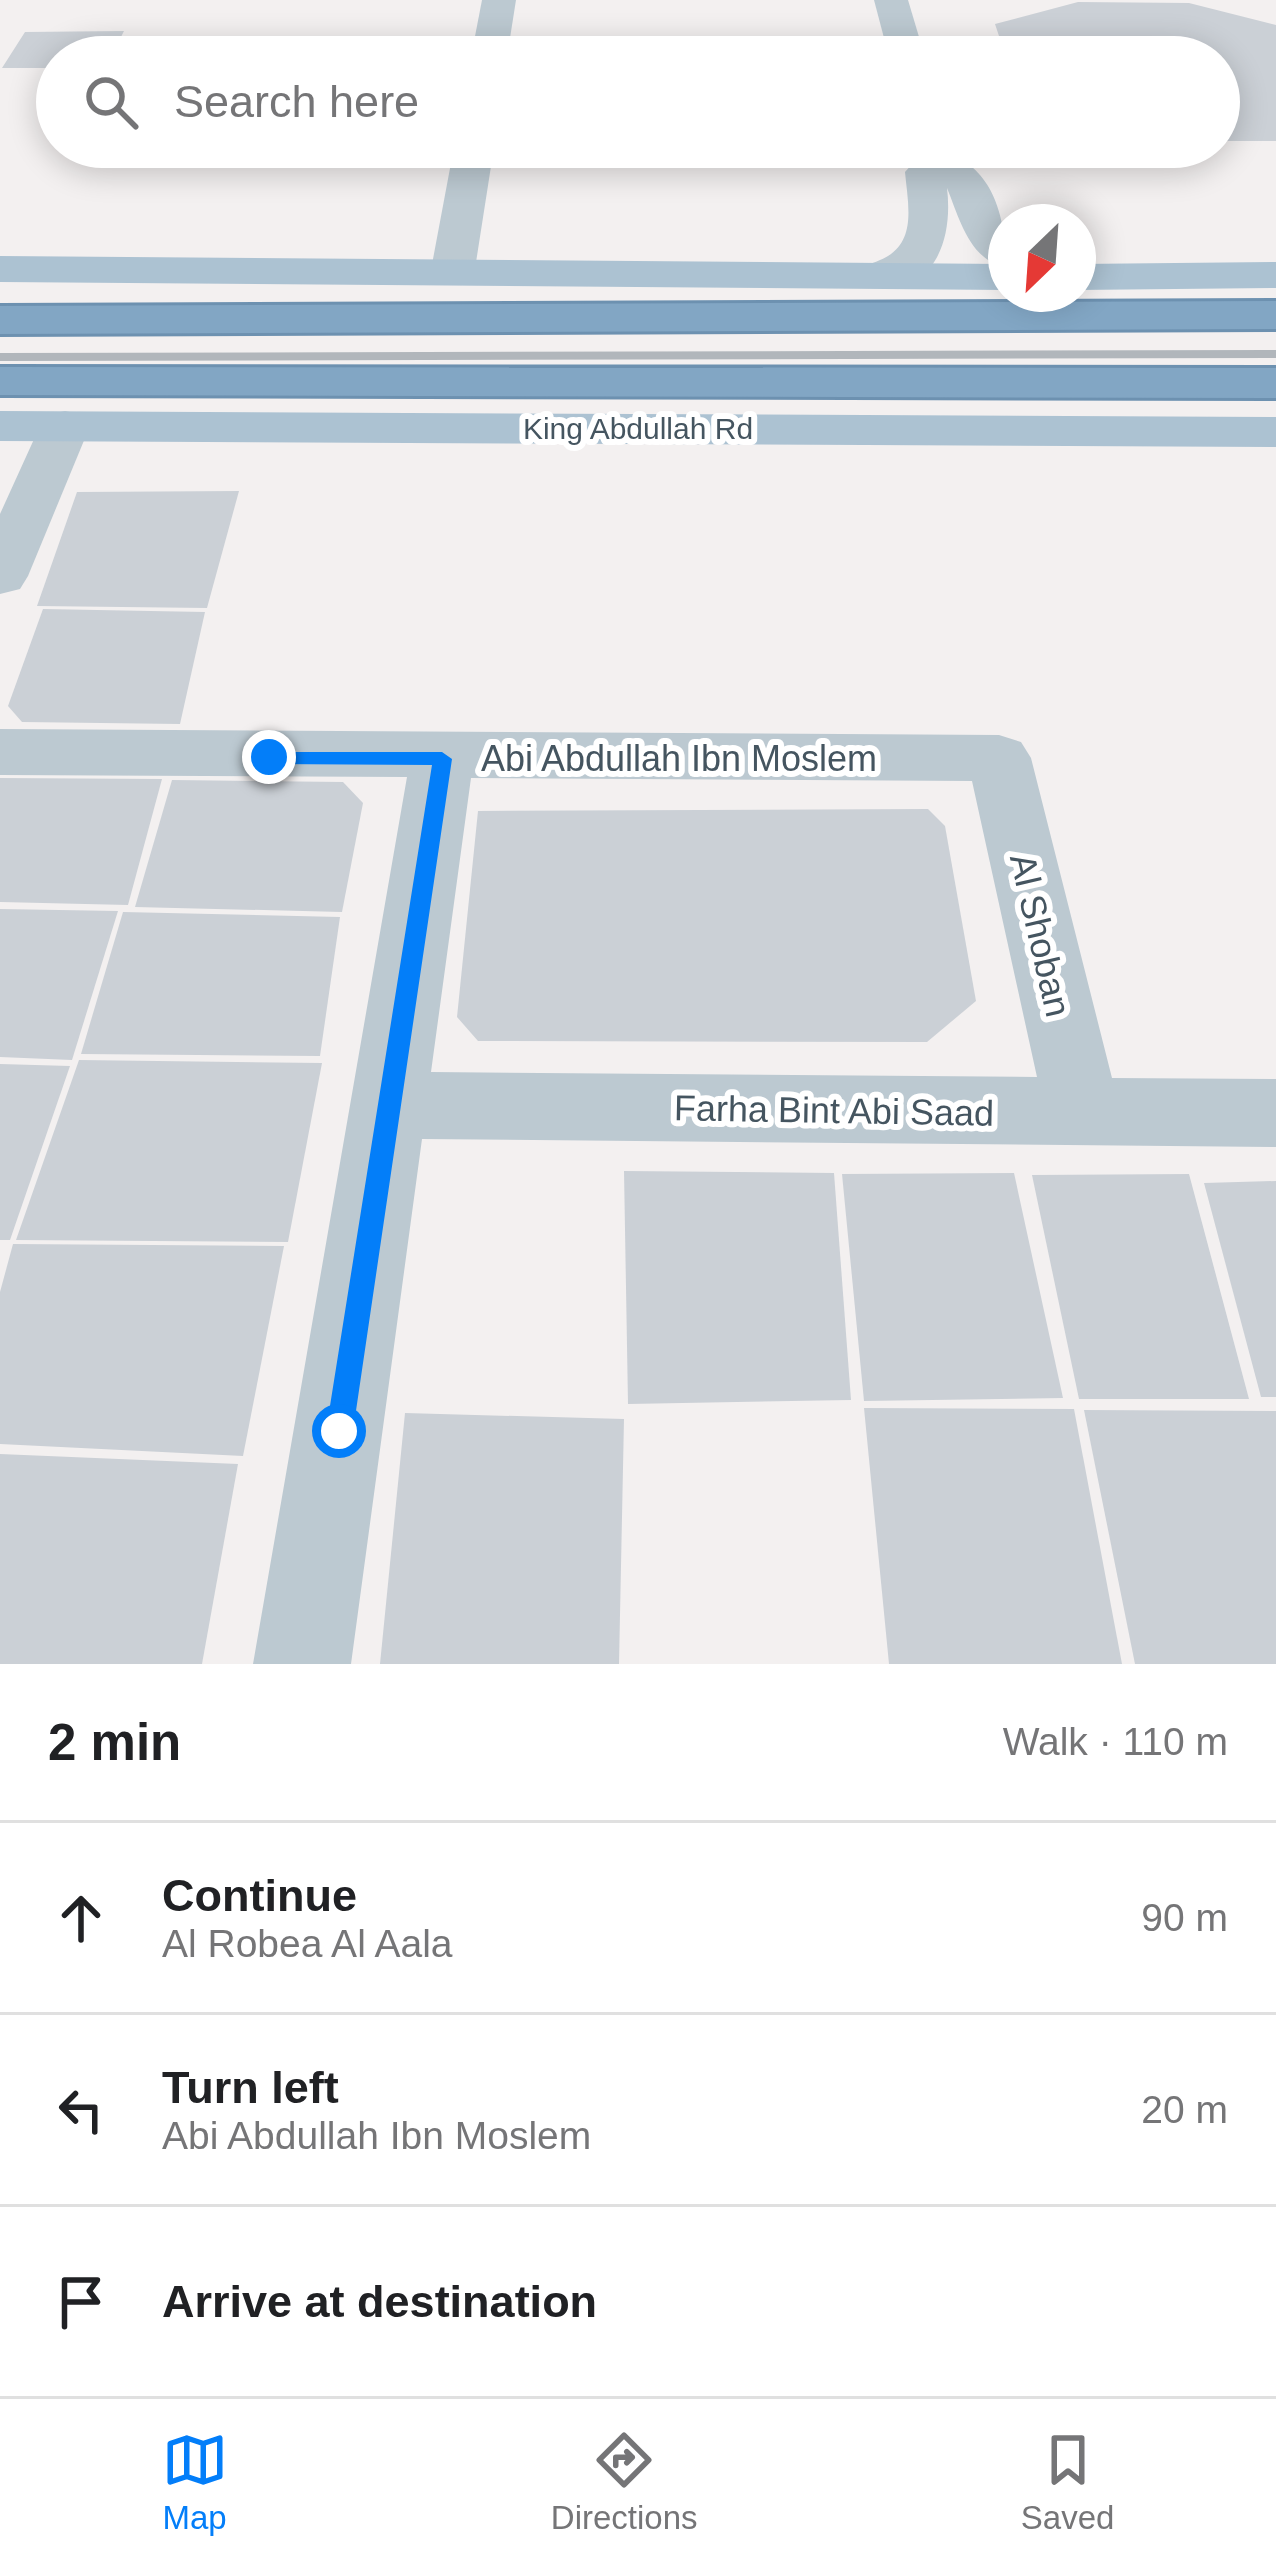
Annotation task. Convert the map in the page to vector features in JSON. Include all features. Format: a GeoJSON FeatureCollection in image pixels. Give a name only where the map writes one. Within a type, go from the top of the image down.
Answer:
{"type":"FeatureCollection","features":[{"type":"Feature","properties":{"kind":"highway"},"geometry":{"type":"LineString","coordinates":[[0,320],[1276,315]]}},
{"type":"Feature","properties":{"kind":"highway","name":"King Abdullah Rd"},"geometry":{"type":"LineString","coordinates":[[0,381],[1276,382]]}},
{"type":"Feature","properties":{"kind":"main road"},"geometry":{"type":"LineString","coordinates":[[0,269],[988,277]]}},
{"type":"Feature","properties":{"kind":"main road"},"geometry":{"type":"LineString","coordinates":[[1096,277],[1276,275]]}},
{"type":"Feature","properties":{"kind":"main road","name":"King Abdullah Rd"},"geometry":{"type":"LineString","coordinates":[[28,425],[1265,435]]}},
{"type":"Feature","properties":{"kind":"street"},"geometry":{"type":"LineString","coordinates":[[493,36],[499,0]]}},
{"type":"Feature","properties":{"kind":"street"},"geometry":{"type":"LineString","coordinates":[[891,0],[901,36]]}},
{"type":"Feature","properties":{"kind":"street"},"geometry":{"type":"LineString","coordinates":[[452,275],[470,168]]}},
{"type":"Feature","properties":{"kind":"street"},"geometry":{"type":"LineString","coordinates":[[878,276],[908,265],[926,250],[930,231],[927,168]]}},
{"type":"Feature","properties":{"kind":"street"},"geometry":{"type":"LineString","coordinates":[[954,168],[961,173],[988,237]]}},
{"type":"Feature","properties":{"kind":"street"},"geometry":{"type":"LineString","coordinates":[[0,576],[28,425]]}},
{"type":"Feature","properties":{"kind":"street","name":"Abi Abdullah Ibn Moslem"},"geometry":{"type":"LineString","coordinates":[[0,752],[442,759],[999,758]]}},
{"type":"Feature","properties":{"kind":"street","name":"Al Shoban"},"geometry":{"type":"LineString","coordinates":[[999,758],[1082,1113]]}},
{"type":"Feature","properties":{"kind":"street"},"geometry":{"type":"LineString","coordinates":[[302,1664],[442,759]]}},
{"type":"Feature","properties":{"kind":"street","name":"Farha Bint Abi Saad"},"geometry":{"type":"LineString","coordinates":[[392,1105],[1276,1113]]}},
{"type":"Feature","properties":{"kind":"building"},"geometry":{"type":"Polygon","coordinates":[[[1078,2],[1189,3],[1276,25],[1276,141],[1240,141],[1240,36],[999,36],[995,24],[1078,2]]]}},
{"type":"Feature","properties":{"kind":"building"},"geometry":{"type":"Polygon","coordinates":[[[124,31],[122,36],[36,36],[36,68],[2,68],[25,32],[124,31]]]}},
{"type":"Feature","properties":{"kind":"building"},"geometry":{"type":"Polygon","coordinates":[[[239,491],[207,608],[37,606],[77,492],[239,491]]]}},
{"type":"Feature","properties":{"kind":"building"},"geometry":{"type":"Polygon","coordinates":[[[43,609],[205,612],[180,724],[22,722],[8,706],[43,609]]]}},
{"type":"Feature","properties":{"kind":"building"},"geometry":{"type":"Polygon","coordinates":[[[0,778],[162,779],[128,905],[0,902],[0,778]]]}},
{"type":"Feature","properties":{"kind":"building"},"geometry":{"type":"Polygon","coordinates":[[[172,780],[343,782],[363,803],[342,912],[135,907],[172,780]]]}},
{"type":"Feature","properties":{"kind":"building"},"geometry":{"type":"Polygon","coordinates":[[[928,809],[945,826],[976,1001],[927,1042],[478,1041],[457,1017],[478,811],[928,809]]]}},
{"type":"Feature","properties":{"kind":"building"},"geometry":{"type":"Polygon","coordinates":[[[0,909],[118,911],[72,1060],[0,1057],[0,909]]]}},
{"type":"Feature","properties":{"kind":"building"},"geometry":{"type":"Polygon","coordinates":[[[123,912],[340,917],[320,1056],[81,1054],[123,912]]]}},
{"type":"Feature","properties":{"kind":"building"},"geometry":{"type":"Polygon","coordinates":[[[79,1060],[322,1063],[288,1242],[16,1240],[79,1060]]]}},
{"type":"Feature","properties":{"kind":"building"},"geometry":{"type":"Polygon","coordinates":[[[0,1064],[70,1066],[10,1240],[0,1240],[0,1064]]]}},
{"type":"Feature","properties":{"kind":"building"},"geometry":{"type":"Polygon","coordinates":[[[624,1171],[834,1173],[851,1400],[628,1404],[624,1171]]]}},
{"type":"Feature","properties":{"kind":"building"},"geometry":{"type":"Polygon","coordinates":[[[1014,1173],[1063,1398],[864,1401],[842,1174],[1014,1173]]]}},
{"type":"Feature","properties":{"kind":"building"},"geometry":{"type":"Polygon","coordinates":[[[1189,1174],[1249,1399],[1079,1399],[1032,1175],[1189,1174]]]}},
{"type":"Feature","properties":{"kind":"building"},"geometry":{"type":"Polygon","coordinates":[[[1276,1181],[1276,1397],[1261,1397],[1204,1183],[1276,1181]]]}},
{"type":"Feature","properties":{"kind":"building"},"geometry":{"type":"Polygon","coordinates":[[[13,1244],[284,1246],[243,1456],[0,1444],[0,1292],[13,1244]]]}},
{"type":"Feature","properties":{"kind":"building"},"geometry":{"type":"Polygon","coordinates":[[[864,1408],[1074,1409],[1122,1664],[889,1664],[864,1408]]]}},
{"type":"Feature","properties":{"kind":"building"},"geometry":{"type":"Polygon","coordinates":[[[1084,1410],[1276,1411],[1276,1664],[1135,1664],[1084,1410]]]}},
{"type":"Feature","properties":{"kind":"building"},"geometry":{"type":"Polygon","coordinates":[[[405,1413],[624,1419],[619,1664],[380,1664],[405,1413]]]}},
{"type":"Feature","properties":{"kind":"building"},"geometry":{"type":"Polygon","coordinates":[[[0,1454],[238,1464],[202,1664],[0,1664],[0,1454]]]}},
{"type":"Feature","properties":{"kind":"railway"},"geometry":{"type":"LineString","coordinates":[[0,357],[1276,354]]}},
{"type":"Feature","properties":{"kind":"route"},"geometry":{"type":"LineString","coordinates":[[269,757],[442,759],[339,1431]]}}]}
